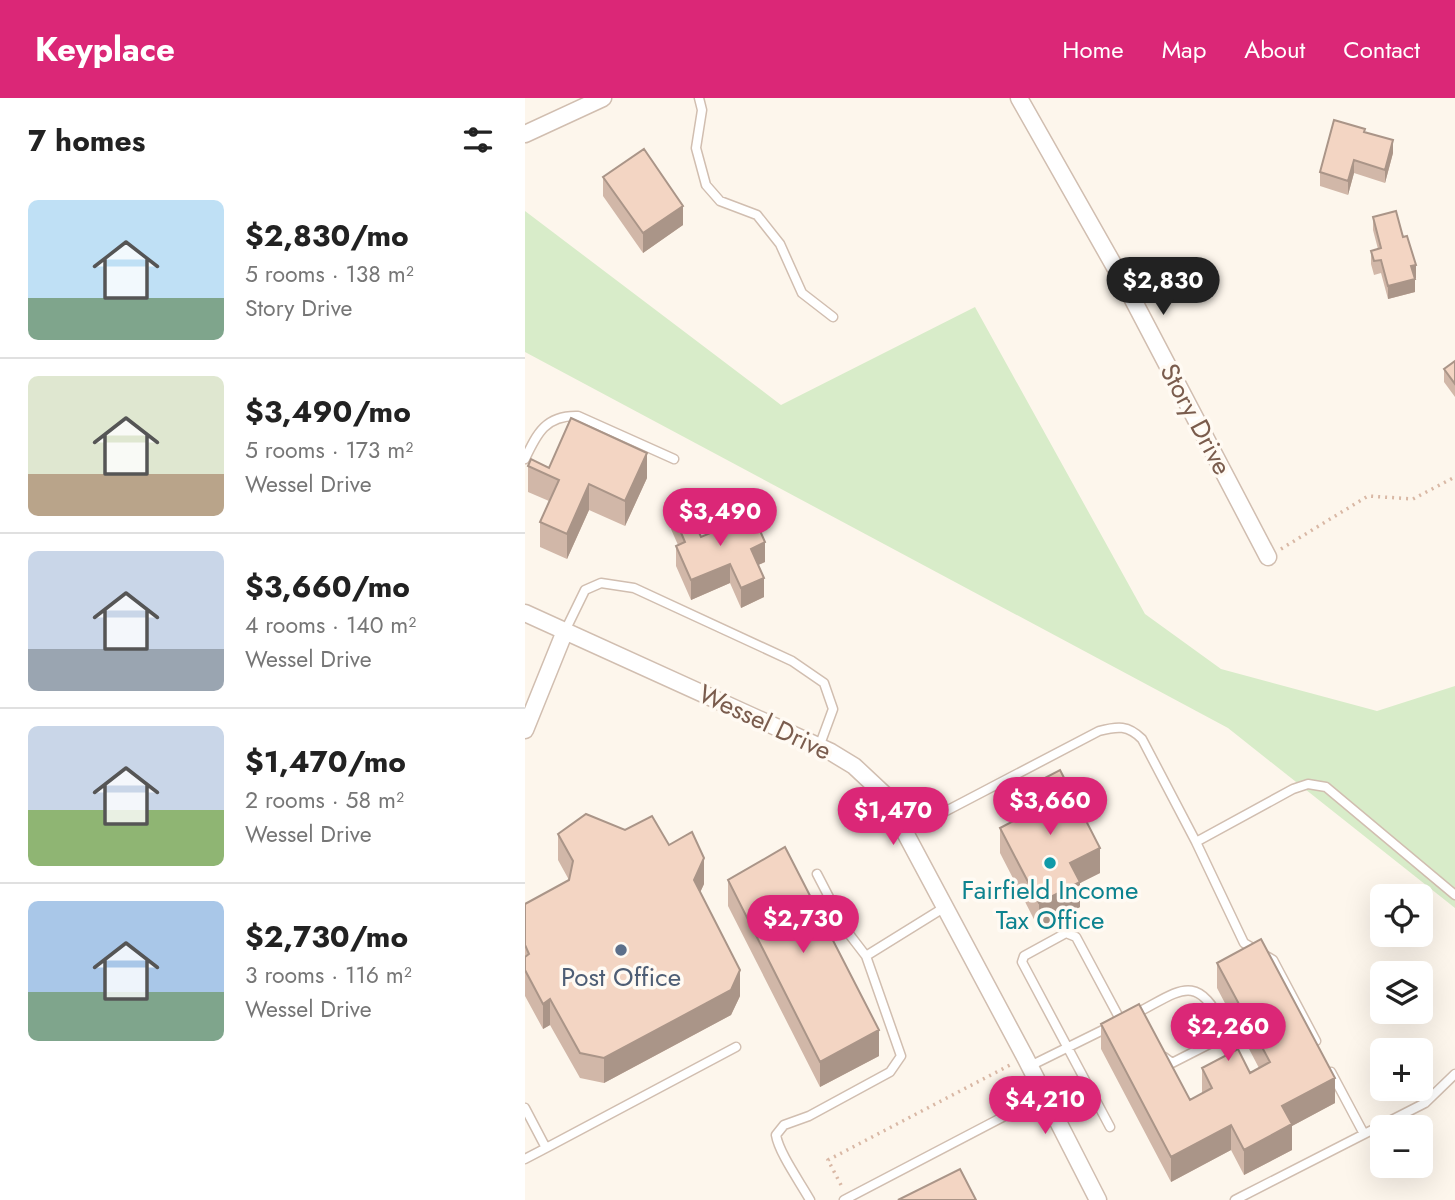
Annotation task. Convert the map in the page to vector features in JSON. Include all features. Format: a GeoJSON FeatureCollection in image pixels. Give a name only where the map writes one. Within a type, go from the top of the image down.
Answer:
{"type":"FeatureCollection","features":[{"type":"Feature","properties":{"kind":"street"},"geometry":{"type":"LineString","coordinates":[[525,134],[603,98]]}},
{"type":"Feature","properties":{"kind":"street","name":"Story Drive"},"geometry":{"type":"LineString","coordinates":[[1019,98],[1129,292],[1268,557]]}},
{"type":"Feature","properties":{"kind":"street","name":"Wessel Drive"},"geometry":{"type":"LineString","coordinates":[[525,613],[819,747],[854,766],[885,795],[1098,1200]]}},
{"type":"Feature","properties":{"kind":"street"},"geometry":{"type":"LineString","coordinates":[[525,730],[565,631]]}},
{"type":"Feature","properties":{"kind":"lane"},"geometry":{"type":"LineString","coordinates":[[699,98],[702,110],[696,148],[706,185],[720,201],[757,215],[780,244],[802,293],[833,317]]}},
{"type":"Feature","properties":{"kind":"lane"},"geometry":{"type":"LineString","coordinates":[[525,459],[543,427],[562,416],[578,416],[674,459]]}},
{"type":"Feature","properties":{"kind":"lane"},"geometry":{"type":"LineString","coordinates":[[565,631],[585,590],[601,583],[634,587],[792,661],[824,682],[833,709],[819,747]]}},
{"type":"Feature","properties":{"kind":"lane"},"geometry":{"type":"LineString","coordinates":[[906,832],[1099,731],[1117,726],[1132,729],[1142,739],[1196,842],[1244,943],[1273,960],[1321,1053]]}},
{"type":"Feature","properties":{"kind":"lane"},"geometry":{"type":"LineString","coordinates":[[1196,842],[1293,789],[1308,784],[1326,788],[1455,895]]}},
{"type":"Feature","properties":{"kind":"lane"},"geometry":{"type":"LineString","coordinates":[[810,1200],[778,1148],[776,1135],[784,1125],[809,1116],[890,1072],[901,1056],[866,956],[846,930],[817,874]]}},
{"type":"Feature","properties":{"kind":"lane"},"geometry":{"type":"LineString","coordinates":[[866,956],[946,907]]}},
{"type":"Feature","properties":{"kind":"lane"},"geometry":{"type":"LineString","coordinates":[[1110,1127],[1022,962],[1024,956],[1066,933],[1076,937],[1121,1021]]}},
{"type":"Feature","properties":{"kind":"lane"},"geometry":{"type":"LineString","coordinates":[[1027,1061],[1067,1048],[1185,989],[1200,992],[1213,1004],[1224,1027],[1221,1038],[1172,1063],[1166,1061],[1160,1049]]}},
{"type":"Feature","properties":{"kind":"lane"},"geometry":{"type":"LineString","coordinates":[[1139,1012],[1146,1024]]}},
{"type":"Feature","properties":{"kind":"lane"},"geometry":{"type":"LineString","coordinates":[[525,1159],[736,1047]]}},
{"type":"Feature","properties":{"kind":"lane"},"geometry":{"type":"LineString","coordinates":[[1328,1064],[1364,1134]]}},
{"type":"Feature","properties":{"kind":"lane"},"geometry":{"type":"LineString","coordinates":[[1234,1200],[1425,1103],[1455,1074]]}},
{"type":"Feature","properties":{"kind":"lane"},"geometry":{"type":"LineString","coordinates":[[844,1200],[1045,1095]]}},
{"type":"Feature","properties":{"kind":"lane"},"geometry":{"type":"LineString","coordinates":[[525,1108],[546,1148]]}},
{"type":"Feature","properties":{"kind":"path"},"geometry":{"type":"LineString","coordinates":[[1268,557],[1368,496],[1413,499],[1455,477]]}},
{"type":"Feature","properties":{"kind":"path"},"geometry":{"type":"LineString","coordinates":[[842,1187],[828,1160],[1027,1061]]}},
{"type":"Feature","properties":{"kind":"green space"},"geometry":{"type":"Polygon","coordinates":[[[525,211],[781,405],[975,307],[1145,614],[1221,669],[1377,711],[1455,686],[1455,908],[1433,891],[1433,884],[1425,884],[1228,728],[525,352],[525,211]]]}},
{"type":"Feature","properties":{"kind":"building"},"geometry":{"type":"Polygon","coordinates":[[[1334,120],[1393,140],[1385,170],[1354,160],[1348,181],[1320,172],[1334,120]]]}},
{"type":"Feature","properties":{"kind":"building"},"geometry":{"type":"Polygon","coordinates":[[[644,149],[683,206],[643,233],[603,177],[644,149]]]}},
{"type":"Feature","properties":{"kind":"building"},"geometry":{"type":"Polygon","coordinates":[[[1396,211],[1403,237],[1407,236],[1416,265],[1411,266],[1415,279],[1388,286],[1381,260],[1374,261],[1371,251],[1381,248],[1373,217],[1396,211]]]}},
{"type":"Feature","properties":{"kind":"building"},"geometry":{"type":"Polygon","coordinates":[[[1455,361],[1455,384],[1444,369],[1455,361]]]}},
{"type":"Feature","properties":{"kind":"building"},"geometry":{"type":"Polygon","coordinates":[[[571,418],[647,453],[625,501],[589,484],[567,534],[540,522],[559,480],[528,466],[531,459],[549,468],[571,418]]]}},
{"type":"Feature","properties":{"kind":"building"},"geometry":{"type":"Polygon","coordinates":[[[686,503],[701,537],[753,515],[765,542],[751,549],[764,578],[741,588],[730,564],[691,580],[676,546],[685,542],[671,509],[686,503]]]}},
{"type":"Feature","properties":{"kind":"building","name":"Fairfield Income Tax Office"},"geometry":{"type":"Polygon","coordinates":[[[1060,770],[1100,848],[1070,863],[1080,882],[1039,903],[1000,828],[1029,813],[1018,792],[1060,770]]]}},
{"type":"Feature","properties":{"kind":"building","name":"Post Office"},"geometry":{"type":"Polygon","coordinates":[[[586,814],[625,830],[652,816],[669,845],[692,832],[704,858],[694,880],[740,970],[731,990],[604,1058],[580,1053],[550,999],[543,1004],[525,970],[525,957],[529,954],[525,945],[525,904],[569,880],[573,861],[558,834],[586,814]]]}},
{"type":"Feature","properties":{"kind":"building"},"geometry":{"type":"Polygon","coordinates":[[[785,847],[879,1030],[820,1062],[728,880],[785,847]]]}},
{"type":"Feature","properties":{"kind":"building"},"geometry":{"type":"Polygon","coordinates":[[[1261,939],[1335,1078],[1282,1106],[1292,1124],[1244,1150],[1231,1125],[1171,1157],[1101,1024],[1139,1004],[1190,1100],[1212,1088],[1202,1068],[1238,1049],[1250,1073],[1270,1062],[1217,963],[1261,939]]]}},
{"type":"Feature","properties":{"kind":"building"},"geometry":{"type":"Polygon","coordinates":[[[960,1169],[976,1200],[898,1200],[960,1169]]]}},
{"type":"Feature","properties":{"kind":"place","name":"Fairfield Income Tax Office"},"geometry":{"type":"Point","coordinates":[1050,863]}},
{"type":"Feature","properties":{"kind":"place","name":"Post Office"},"geometry":{"type":"Point","coordinates":[621,950]}}]}
